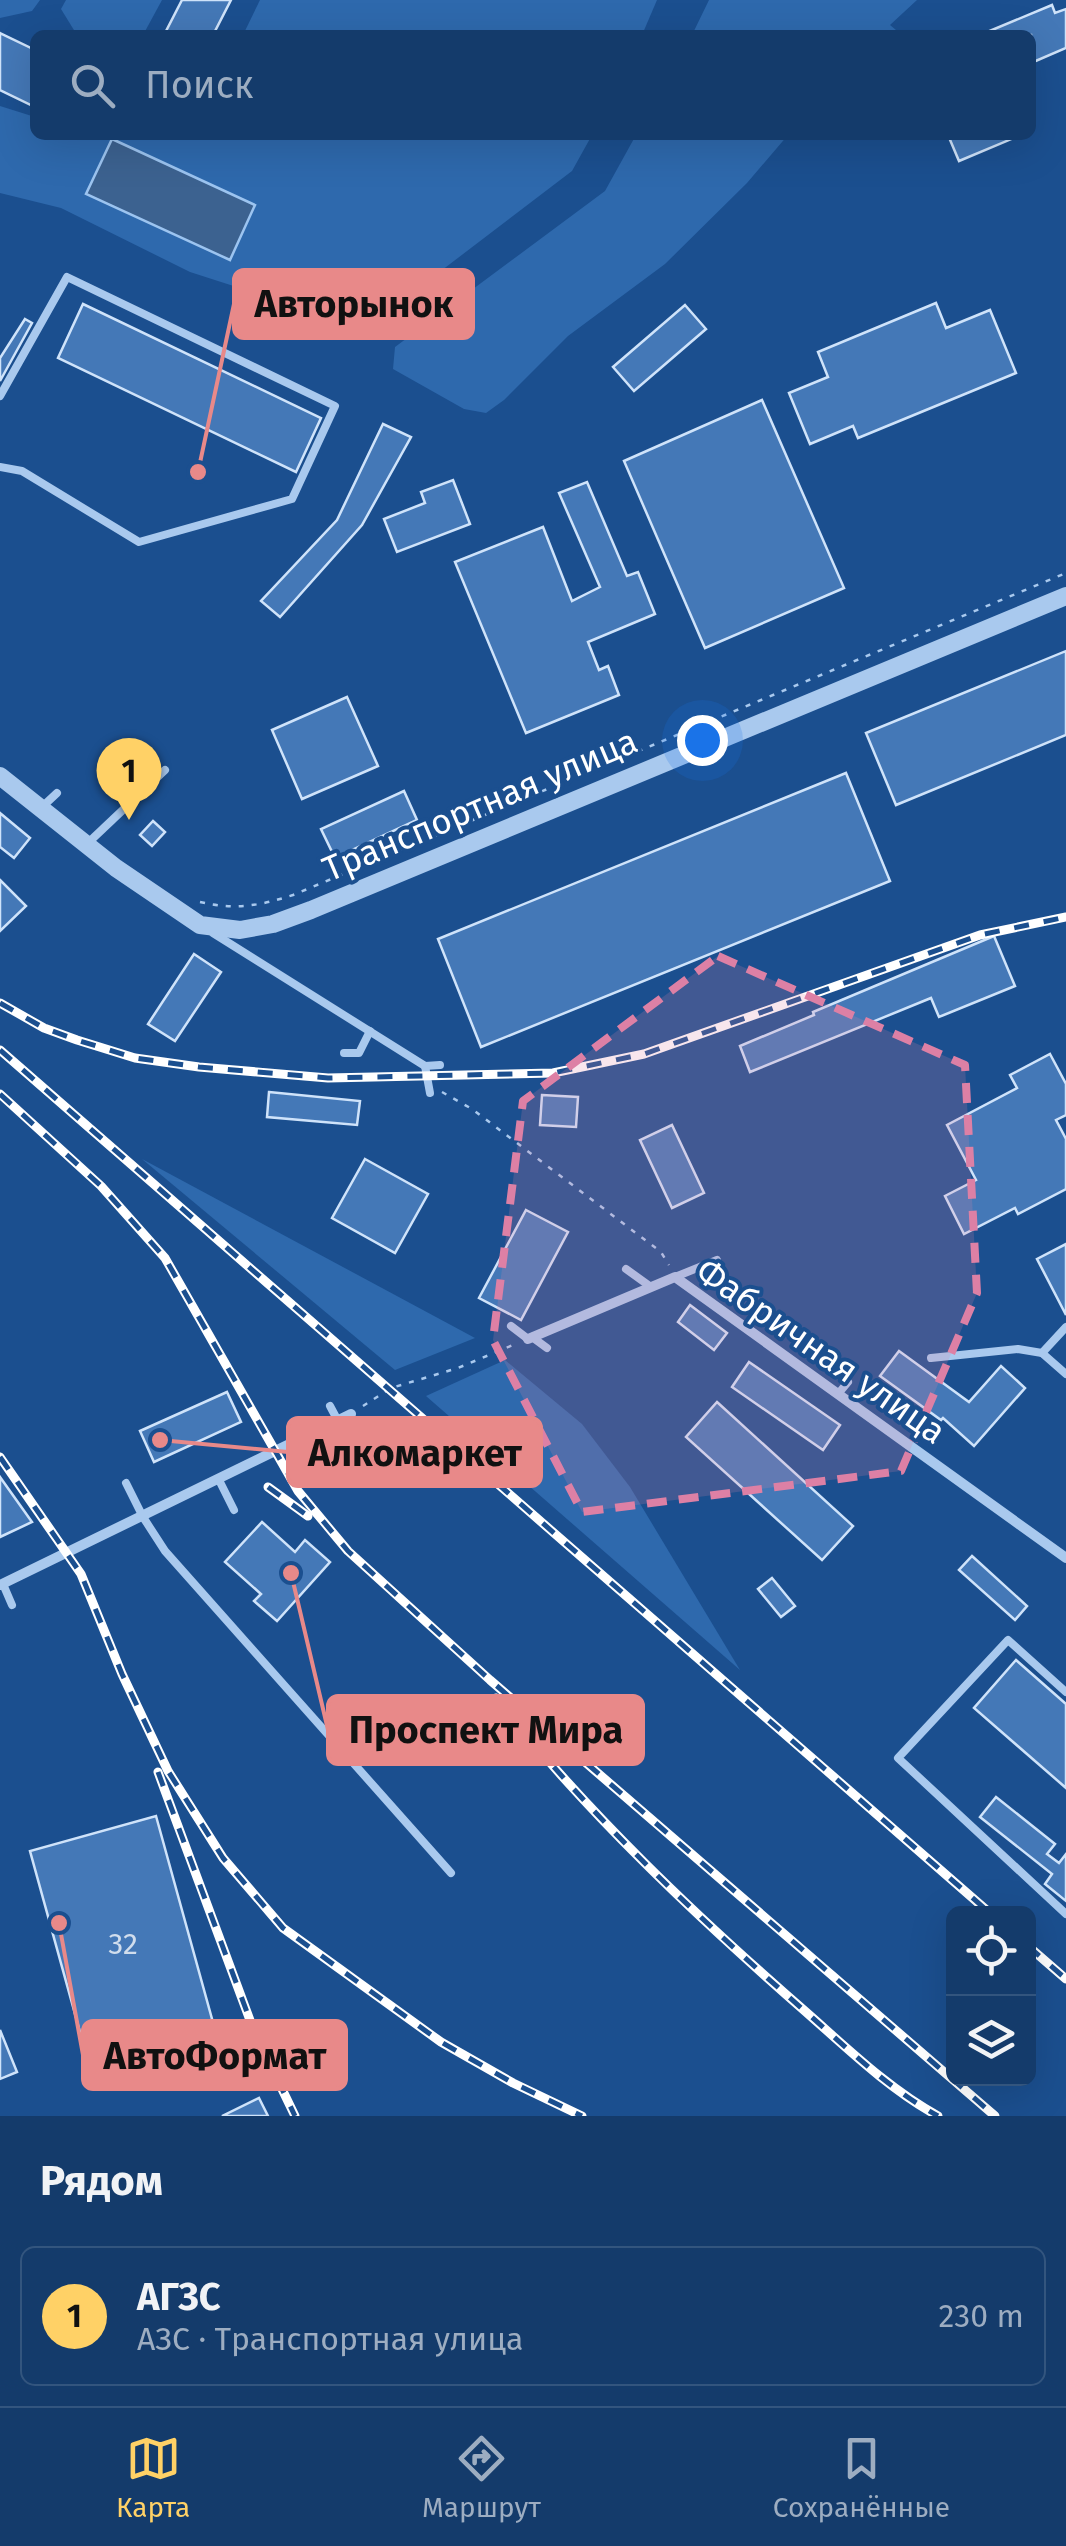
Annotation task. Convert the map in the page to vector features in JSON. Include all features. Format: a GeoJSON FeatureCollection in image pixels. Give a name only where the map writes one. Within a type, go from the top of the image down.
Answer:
{"type":"FeatureCollection","features":[{"type":"Feature","properties":{"kind":"street","name":"Транспортная улица"},"geometry":{"type":"LineString","coordinates":[[200,925],[240,930],[273,924],[312,910],[1066,596]]}},
{"type":"Feature","properties":{"kind":"street"},"geometry":{"type":"LineString","coordinates":[[0,776],[38,811],[200,925]]}},
{"type":"Feature","properties":{"kind":"street","name":"Фабричная улица"},"geometry":{"type":"LineString","coordinates":[[530,1338],[675,1278],[1066,1558]]}},
{"type":"Feature","properties":{"kind":"street"},"geometry":{"type":"LineString","coordinates":[[1,1585],[351,1414]]}},
{"type":"Feature","properties":{"kind":"lane"},"geometry":{"type":"LineString","coordinates":[[0,396],[67,277],[336,406],[292,499],[139,542],[22,472],[0,467]]}},
{"type":"Feature","properties":{"kind":"lane"},"geometry":{"type":"LineString","coordinates":[[86,845],[166,770]]}},
{"type":"Feature","properties":{"kind":"lane"},"geometry":{"type":"LineString","coordinates":[[38,811],[57,792]]}},
{"type":"Feature","properties":{"kind":"lane"},"geometry":{"type":"LineString","coordinates":[[200,925],[425,1066],[440,1064]]}},
{"type":"Feature","properties":{"kind":"lane"},"geometry":{"type":"LineString","coordinates":[[344,1053],[359,1053],[370,1031]]}},
{"type":"Feature","properties":{"kind":"lane"},"geometry":{"type":"LineString","coordinates":[[425,1066],[430,1091]]}},
{"type":"Feature","properties":{"kind":"lane"},"geometry":{"type":"LineString","coordinates":[[675,1278],[717,1260]]}},
{"type":"Feature","properties":{"kind":"lane"},"geometry":{"type":"LineString","coordinates":[[626,1268],[651,1287]]}},
{"type":"Feature","properties":{"kind":"lane"},"geometry":{"type":"LineString","coordinates":[[511,1326],[547,1348]]}},
{"type":"Feature","properties":{"kind":"lane"},"geometry":{"type":"LineString","coordinates":[[1042,1353],[1066,1327]]}},
{"type":"Feature","properties":{"kind":"lane"},"geometry":{"type":"LineString","coordinates":[[931,1358],[1018,1349],[1042,1353],[1066,1374]]}},
{"type":"Feature","properties":{"kind":"lane"},"geometry":{"type":"LineString","coordinates":[[838,1394],[848,1382]]}},
{"type":"Feature","properties":{"kind":"lane"},"geometry":{"type":"LineString","coordinates":[[330,1406],[344,1434]]}},
{"type":"Feature","properties":{"kind":"lane"},"geometry":{"type":"LineString","coordinates":[[219,1480],[234,1510]]}},
{"type":"Feature","properties":{"kind":"lane"},"geometry":{"type":"LineString","coordinates":[[126,1483],[142,1518],[165,1551],[451,1873]]}},
{"type":"Feature","properties":{"kind":"lane"},"geometry":{"type":"LineString","coordinates":[[1,1585],[12,1605]]}},
{"type":"Feature","properties":{"kind":"lane"},"geometry":{"type":"LineString","coordinates":[[1066,1692],[1008,1640],[898,1758],[1066,1914]]}},
{"type":"Feature","properties":{"kind":"path"},"geometry":{"type":"LineString","coordinates":[[199,902],[226,908],[256,907],[293,895],[1066,573]]}},
{"type":"Feature","properties":{"kind":"path"},"geometry":{"type":"LineString","coordinates":[[430,1091],[444,1092],[472,1109],[661,1252],[675,1278]]}},
{"type":"Feature","properties":{"kind":"path"},"geometry":{"type":"LineString","coordinates":[[351,1414],[391,1388],[458,1368],[530,1338]]}},
{"type":"Feature","properties":{"kind":"highlighted area"},"geometry":{"type":"Polygon","coordinates":[[[718,956],[965,1065],[977,1293],[901,1471],[582,1512],[493,1340],[523,1101],[718,956]]]}},
{"type":"Feature","properties":{"kind":"shaded area"},"geometry":{"type":"Polygon","coordinates":[[[0,0],[40,0],[32,11],[0,18],[0,0]]]}},
{"type":"Feature","properties":{"kind":"shaded area"},"geometry":{"type":"Polygon","coordinates":[[[66,0],[162,0],[146,30],[74,30],[61,9],[66,0]]]}},
{"type":"Feature","properties":{"kind":"shaded area"},"geometry":{"type":"Polygon","coordinates":[[[260,0],[657,0],[644,30],[245,30],[260,0]]]}},
{"type":"Feature","properties":{"kind":"shaded area"},"geometry":{"type":"Polygon","coordinates":[[[709,0],[917,0],[890,25],[896,30],[694,30],[709,0]]]}},
{"type":"Feature","properties":{"kind":"shaded area"},"geometry":{"type":"Polygon","coordinates":[[[0,106],[30,115],[30,140],[589,140],[572,171],[429,280],[351,326],[326,333],[327,338],[274,299],[190,272],[61,208],[0,193],[0,106]]]}},
{"type":"Feature","properties":{"kind":"shaded area"},"geometry":{"type":"Polygon","coordinates":[[[114,140],[255,205],[230,260],[86,194],[114,140]]]}},
{"type":"Feature","properties":{"kind":"shaded area"},"geometry":{"type":"Polygon","coordinates":[[[633,140],[784,140],[747,183],[665,264],[568,336],[486,413],[464,409],[393,369],[395,347],[605,191],[633,140]]]}},
{"type":"Feature","properties":{"kind":"shaded area"},"geometry":{"type":"Polygon","coordinates":[[[142,1159],[475,1338],[395,1370],[142,1159]]]}},
{"type":"Feature","properties":{"kind":"shaded area"},"geometry":{"type":"Polygon","coordinates":[[[505,1360],[582,1424],[630,1487],[740,1670],[426,1396],[505,1360]]]}},
{"type":"Feature","properties":{"kind":"building"},"geometry":{"type":"Polygon","coordinates":[[[182,0],[231,0],[216,30],[167,30],[182,0]]]}},
{"type":"Feature","properties":{"kind":"building"},"geometry":{"type":"Polygon","coordinates":[[[1052,5],[1055,13],[1066,9],[1066,48],[1036,61],[1036,30],[992,30],[1052,5]]]}},
{"type":"Feature","properties":{"kind":"building"},"geometry":{"type":"Polygon","coordinates":[[[0,33],[30,48],[30,105],[0,90],[0,33]]]}},
{"type":"Feature","properties":{"kind":"building"},"geometry":{"type":"Polygon","coordinates":[[[950,140],[1009,140],[959,161],[950,140]]]}},
{"type":"Feature","properties":{"kind":"building"},"geometry":{"type":"Polygon","coordinates":[[[936,303],[946,328],[990,310],[1016,373],[858,438],[853,426],[810,444],[789,393],[828,377],[818,352],[936,303]]]}},
{"type":"Feature","properties":{"kind":"building"},"geometry":{"type":"Polygon","coordinates":[[[83,304],[321,418],[296,472],[58,358],[83,304]]]}},
{"type":"Feature","properties":{"kind":"building"},"geometry":{"type":"Polygon","coordinates":[[[685,305],[706,329],[634,391],[613,367],[685,305]]]}},
{"type":"Feature","properties":{"kind":"building"},"geometry":{"type":"Polygon","coordinates":[[[25,319],[32,323],[0,381],[0,358],[25,319]]]}},
{"type":"Feature","properties":{"kind":"building"},"geometry":{"type":"Polygon","coordinates":[[[762,400],[844,588],[705,648],[624,461],[762,400]]]}},
{"type":"Feature","properties":{"kind":"building"},"geometry":{"type":"Polygon","coordinates":[[[383,424],[411,437],[362,525],[280,617],[261,601],[337,520],[383,424]]]}},
{"type":"Feature","properties":{"kind":"building"},"geometry":{"type":"Polygon","coordinates":[[[453,480],[470,524],[397,552],[384,519],[425,503],[421,492],[453,480]]]}},
{"type":"Feature","properties":{"kind":"building"},"geometry":{"type":"Polygon","coordinates":[[[587,482],[627,576],[638,572],[655,614],[588,642],[599,670],[608,666],[619,695],[526,733],[455,562],[543,527],[572,601],[600,587],[559,493],[587,482]]]}},
{"type":"Feature","properties":{"kind":"building"},"geometry":{"type":"Polygon","coordinates":[[[1066,651],[1066,735],[896,805],[866,733],[1066,651]]]}},
{"type":"Feature","properties":{"kind":"building"},"geometry":{"type":"Polygon","coordinates":[[[347,697],[378,766],[302,799],[272,730],[347,697]]]}},
{"type":"Feature","properties":{"kind":"building"},"geometry":{"type":"Polygon","coordinates":[[[846,773],[890,881],[481,1047],[438,939],[846,773]]]}},
{"type":"Feature","properties":{"kind":"building"},"geometry":{"type":"Polygon","coordinates":[[[404,791],[417,820],[335,858],[321,829],[404,791]]]}},
{"type":"Feature","properties":{"kind":"building"},"geometry":{"type":"Polygon","coordinates":[[[0,813],[30,838],[14,858],[0,847],[0,813]]]}},
{"type":"Feature","properties":{"kind":"building"},"geometry":{"type":"Polygon","coordinates":[[[153,821],[165,832],[152,846],[140,835],[153,821]]]}},
{"type":"Feature","properties":{"kind":"building"},"geometry":{"type":"Polygon","coordinates":[[[0,880],[26,906],[0,931],[0,880]]]}},
{"type":"Feature","properties":{"kind":"building"},"geometry":{"type":"Polygon","coordinates":[[[994,936],[1015,986],[939,1017],[931,998],[750,1072],[740,1046],[994,936]]]}},
{"type":"Feature","properties":{"kind":"building"},"geometry":{"type":"Polygon","coordinates":[[[194,954],[221,972],[175,1041],[148,1024],[194,954]]]}},
{"type":"Feature","properties":{"kind":"building"},"geometry":{"type":"Polygon","coordinates":[[[1050,1054],[1066,1084],[1066,1115],[1056,1120],[1066,1139],[1066,1189],[1018,1214],[1015,1208],[964,1234],[945,1196],[976,1180],[947,1125],[1017,1088],[1010,1075],[1050,1054]]]}},
{"type":"Feature","properties":{"kind":"building"},"geometry":{"type":"Polygon","coordinates":[[[269,1092],[360,1101],[357,1125],[267,1117],[269,1092]]]}},
{"type":"Feature","properties":{"kind":"building"},"geometry":{"type":"Polygon","coordinates":[[[542,1095],[578,1097],[576,1127],[540,1125],[542,1095]]]}},
{"type":"Feature","properties":{"kind":"building"},"geometry":{"type":"Polygon","coordinates":[[[672,1125],[704,1193],[672,1208],[640,1140],[672,1125]]]}},
{"type":"Feature","properties":{"kind":"building"},"geometry":{"type":"Polygon","coordinates":[[[365,1159],[428,1194],[395,1253],[332,1218],[365,1159]]]}},
{"type":"Feature","properties":{"kind":"building"},"geometry":{"type":"Polygon","coordinates":[[[526,1210],[568,1232],[521,1320],[479,1298],[526,1210]]]}},
{"type":"Feature","properties":{"kind":"building"},"geometry":{"type":"Polygon","coordinates":[[[1066,1244],[1066,1315],[1037,1259],[1066,1244]]]}},
{"type":"Feature","properties":{"kind":"building"},"geometry":{"type":"Polygon","coordinates":[[[690,1305],[727,1333],[714,1350],[678,1322],[690,1305]]]}},
{"type":"Feature","properties":{"kind":"building"},"geometry":{"type":"Polygon","coordinates":[[[899,1351],[969,1402],[1001,1366],[1025,1388],[974,1446],[943,1418],[880,1376],[899,1351]]]}},
{"type":"Feature","properties":{"kind":"building"},"geometry":{"type":"Polygon","coordinates":[[[749,1362],[840,1425],[823,1450],[732,1387],[749,1362]]]}},
{"type":"Feature","properties":{"kind":"building"},"geometry":{"type":"Polygon","coordinates":[[[227,1392],[241,1422],[154,1462],[140,1431],[227,1392]]]}},
{"type":"Feature","properties":{"kind":"building"},"geometry":{"type":"Polygon","coordinates":[[[717,1402],[853,1526],[822,1560],[686,1437],[717,1402]]]}},
{"type":"Feature","properties":{"kind":"building"},"geometry":{"type":"Polygon","coordinates":[[[0,1477],[32,1522],[0,1537],[0,1477]]]}},
{"type":"Feature","properties":{"kind":"building"},"geometry":{"type":"Polygon","coordinates":[[[262,1522],[295,1552],[305,1540],[330,1562],[277,1621],[254,1601],[261,1594],[225,1562],[262,1522]]]}},
{"type":"Feature","properties":{"kind":"building"},"geometry":{"type":"Polygon","coordinates":[[[972,1556],[1027,1606],[1015,1620],[959,1570],[972,1556]]]}},
{"type":"Feature","properties":{"kind":"building"},"geometry":{"type":"Polygon","coordinates":[[[772,1578],[795,1606],[781,1617],[758,1589],[772,1578]]]}},
{"type":"Feature","properties":{"kind":"building"},"geometry":{"type":"Polygon","coordinates":[[[1016,1660],[1066,1704],[1066,1788],[974,1708],[1016,1660]]]}},
{"type":"Feature","properties":{"kind":"building"},"geometry":{"type":"Polygon","coordinates":[[[996,1797],[1055,1844],[1047,1854],[1059,1863],[1066,1854],[1066,1901],[1045,1884],[1052,1874],[980,1817],[996,1797]]]}},
{"type":"Feature","properties":{"kind":"building"},"geometry":{"type":"Polygon","coordinates":[[[156,1816],[217,2037],[91,2072],[30,1851],[156,1816]]]}},
{"type":"Feature","properties":{"kind":"building"},"geometry":{"type":"Polygon","coordinates":[[[0,2030],[17,2072],[0,2079],[0,2030]]]}},
{"type":"Feature","properties":{"kind":"building"},"geometry":{"type":"Polygon","coordinates":[[[259,2098],[268,2116],[222,2116],[259,2098]]]}},
{"type":"Feature","properties":{"kind":"railway"},"geometry":{"type":"LineString","coordinates":[[0,1003],[44,1028],[77,1040],[135,1058],[199,1067],[328,1078],[553,1073],[644,1054],[980,935],[1066,917]]}},
{"type":"Feature","properties":{"kind":"railway"},"geometry":{"type":"LineString","coordinates":[[0,1050],[982,1906]]}},
{"type":"Feature","properties":{"kind":"railway"},"geometry":{"type":"LineString","coordinates":[[0,1094],[101,1186],[165,1258],[298,1491],[348,1551],[490,1680],[995,2116]]}},
{"type":"Feature","properties":{"kind":"railway"},"geometry":{"type":"LineString","coordinates":[[0,1457],[81,1574],[168,1771],[223,1858],[283,1928],[441,2042],[582,2116]]}},
{"type":"Feature","properties":{"kind":"railway"},"geometry":{"type":"LineString","coordinates":[[268,1487],[308,1516]]}},
{"type":"Feature","properties":{"kind":"railway"},"geometry":{"type":"LineString","coordinates":[[496,1698],[567,1782],[684,1901],[869,2068],[938,2116]]}},
{"type":"Feature","properties":{"kind":"railway"},"geometry":{"type":"LineString","coordinates":[[158,1772],[254,2031],[295,2116]]}},
{"type":"Feature","properties":{"kind":"railway"},"geometry":{"type":"LineString","coordinates":[[1036,1953],[1066,1979]]}},
{"type":"Feature","properties":{"kind":"place","name":"Авторынок"},"geometry":{"type":"Point","coordinates":[198,472]}},
{"type":"Feature","properties":{"kind":"place","name":"АГЗС"},"geometry":{"type":"Point","coordinates":[129,820]}},
{"type":"Feature","properties":{"kind":"place","name":"Алкомаркет"},"geometry":{"type":"Point","coordinates":[160,1440]}},
{"type":"Feature","properties":{"kind":"place","name":"Проспект Мира"},"geometry":{"type":"Point","coordinates":[291,1573]}},
{"type":"Feature","properties":{"kind":"place","name":"АвтоФормат"},"geometry":{"type":"Point","coordinates":[59,1923]}}]}
